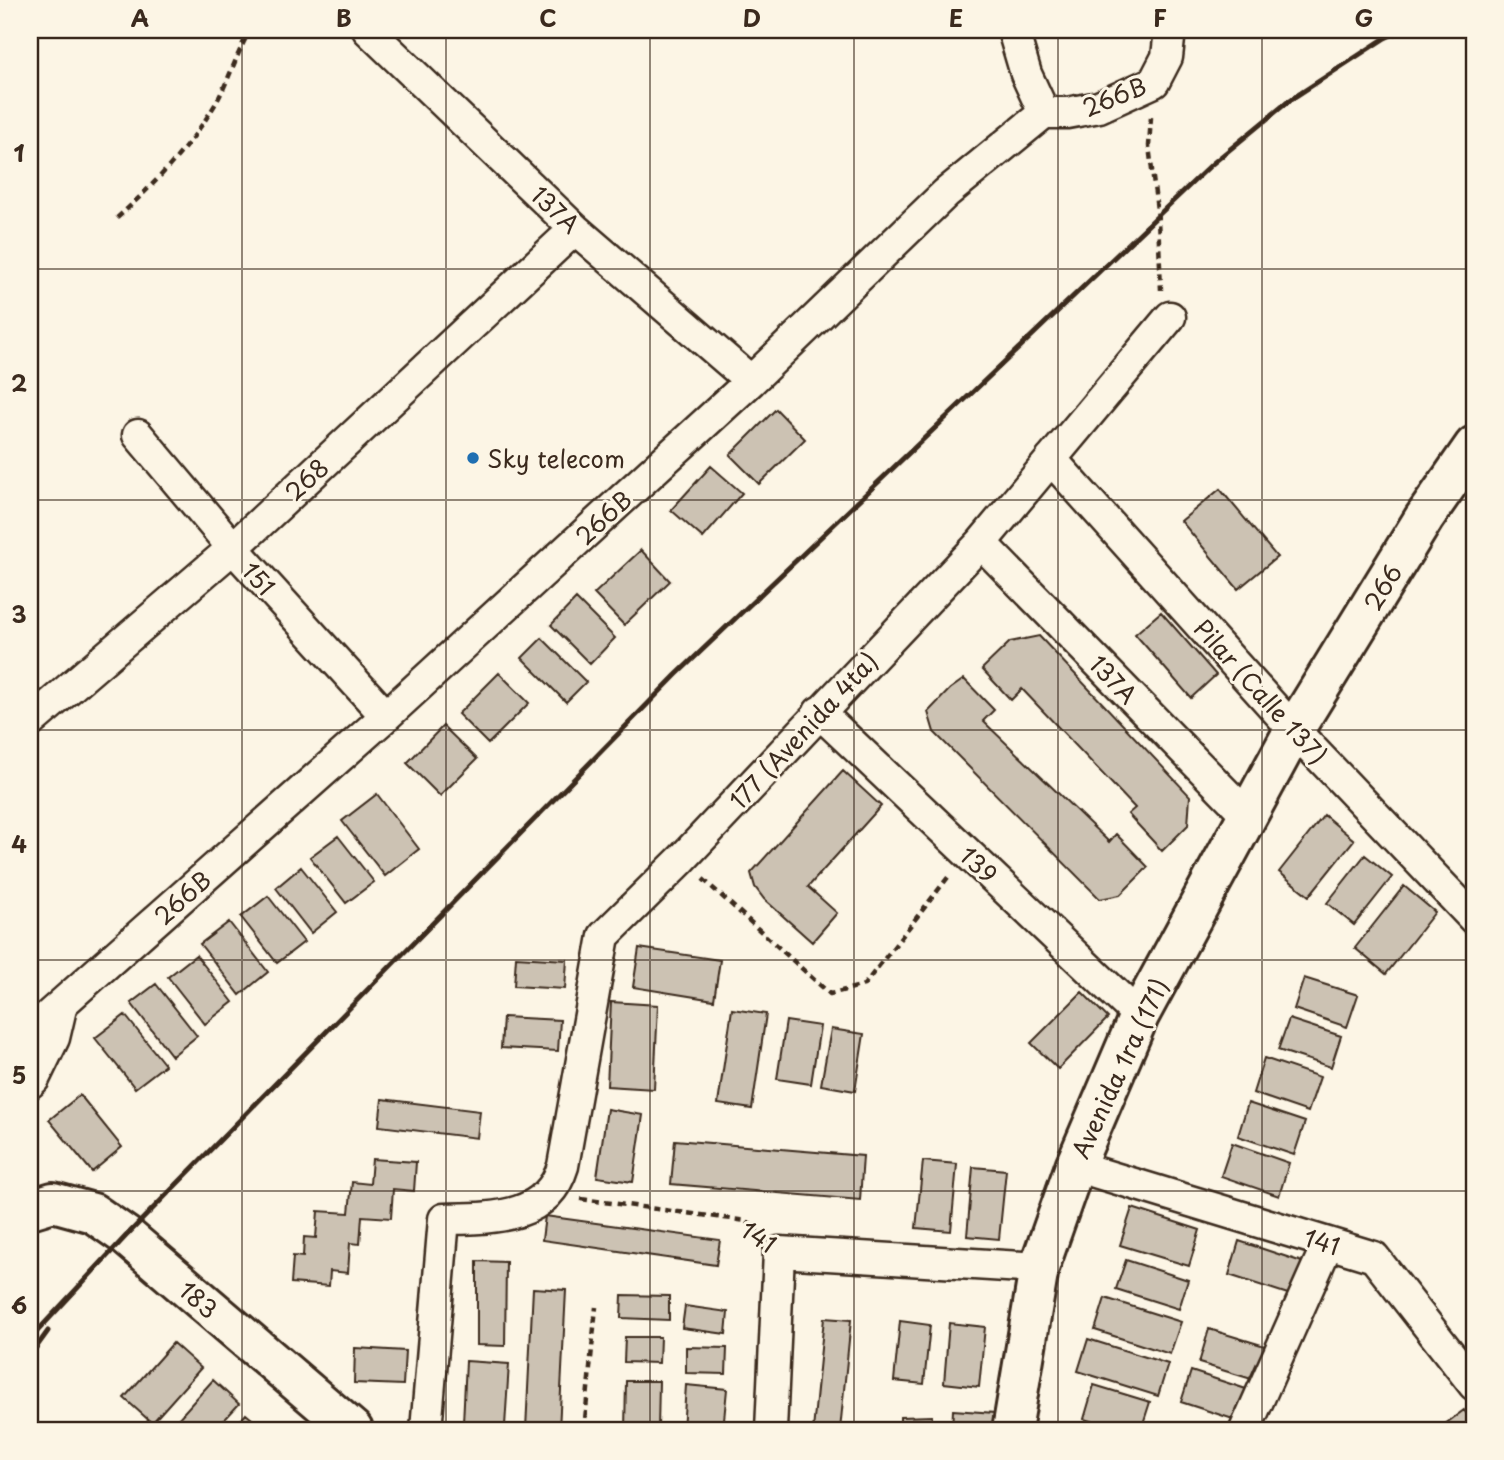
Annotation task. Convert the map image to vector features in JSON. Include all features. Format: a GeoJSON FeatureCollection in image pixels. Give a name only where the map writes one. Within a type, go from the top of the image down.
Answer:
{"type":"FeatureCollection","features":[{"type":"Feature","properties":{"kind":"street","name":"137A"},"geometry":{"type":"LineString","coordinates":[[368,30],[575,229],[751,381]]}},
{"type":"Feature","properties":{"kind":"street"},"geometry":{"type":"LineString","coordinates":[[1013,30],[1026,74],[1044,113]]}},
{"type":"Feature","properties":{"kind":"street","name":"266B"},"geometry":{"type":"LineString","coordinates":[[30,1083],[34,1079],[41,1025],[62,1004],[386,716],[751,381],[946,193],[1044,113],[1068,113],[1099,107],[1154,82],[1167,57],[1170,30]]}},
{"type":"Feature","properties":{"kind":"street","name":"268"},"geometry":{"type":"LineString","coordinates":[[30,722],[233,548],[575,229]]}},
{"type":"Feature","properties":{"kind":"street","name":"177 (Avenida 4ta)"},"geometry":{"type":"LineString","coordinates":[[549,1195],[558,1182],[563,1166],[604,936],[681,860],[981,542],[1170,317]]}},
{"type":"Feature","properties":{"kind":"street","name":"151"},"geometry":{"type":"LineString","coordinates":[[138,435],[233,548],[386,716]]}},
{"type":"Feature","properties":{"kind":"street","name":"266"},"geometry":{"type":"LineString","coordinates":[[1294,730],[1424,518],[1474,446]]}},
{"type":"Feature","properties":{"kind":"street","name":"Pilar (Calle 137)"},"geometry":{"type":"LineString","coordinates":[[1051,459],[1294,730],[1473,911]]}},
{"type":"Feature","properties":{"kind":"street","name":"137A"},"geometry":{"type":"LineString","coordinates":[[981,542],[1248,816]]}},
{"type":"Feature","properties":{"kind":"street","name":"139"},"geometry":{"type":"LineString","coordinates":[[819,712],[1139,1016]]}},
{"type":"Feature","properties":{"kind":"street","name":"Avenida 1ra (171)"},"geometry":{"type":"LineString","coordinates":[[1012,1430],[1039,1268],[1074,1166],[1139,1016],[1294,730]]}},
{"type":"Feature","properties":{"kind":"street","name":"141"},"geometry":{"type":"LineString","coordinates":[[1074,1166],[1374,1257],[1474,1385]]}},
{"type":"Feature","properties":{"kind":"street"},"geometry":{"type":"LineString","coordinates":[[426,1430],[444,1219],[488,1218],[508,1214],[531,1206],[549,1195]]}},
{"type":"Feature","properties":{"kind":"street","name":"183"},"geometry":{"type":"LineString","coordinates":[[30,1209],[53,1202],[93,1213],[126,1236],[353,1430]]}},
{"type":"Feature","properties":{"kind":"street"},"geometry":{"type":"LineString","coordinates":[[1245,1430],[1328,1243]]}},
{"type":"Feature","properties":{"kind":"street"},"geometry":{"type":"LineString","coordinates":[[771,1430],[779,1252]]}},
{"type":"Feature","properties":{"kind":"street","name":"141"},"geometry":{"type":"LineString","coordinates":[[779,1252],[1039,1268]]}},
{"type":"Feature","properties":{"kind":"path"},"geometry":{"type":"LineString","coordinates":[[117,218],[151,187],[182,153],[217,102],[250,30]]}},
{"type":"Feature","properties":{"kind":"path"},"geometry":{"type":"LineString","coordinates":[[1154,82],[1149,146],[1158,218],[1160,284],[1170,317]]}},
{"type":"Feature","properties":{"kind":"path"},"geometry":{"type":"LineString","coordinates":[[681,860],[830,994],[864,985],[967,853]]}},
{"type":"Feature","properties":{"kind":"path","name":"141"},"geometry":{"type":"LineString","coordinates":[[549,1195],[747,1222],[779,1252]]}},
{"type":"Feature","properties":{"kind":"path"},"geometry":{"type":"LineString","coordinates":[[584,1430],[596,1307]]}},
{"type":"Feature","properties":{"kind":"building"},"geometry":{"type":"Polygon","coordinates":[[[776,409],[805,439],[759,484],[730,455],[776,409]]]}},
{"type":"Feature","properties":{"kind":"building"},"geometry":{"type":"Polygon","coordinates":[[[711,466],[742,493],[703,538],[671,510],[711,466]]]}},
{"type":"Feature","properties":{"kind":"building"},"geometry":{"type":"Polygon","coordinates":[[[1220,489],[1277,557],[1238,589],[1181,521],[1220,489]]]}},
{"type":"Feature","properties":{"kind":"building"},"geometry":{"type":"Polygon","coordinates":[[[641,550],[670,581],[624,625],[594,594],[641,550]]]}},
{"type":"Feature","properties":{"kind":"building"},"geometry":{"type":"Polygon","coordinates":[[[576,599],[615,638],[590,664],[551,625],[576,599]]]}},
{"type":"Feature","properties":{"kind":"building"},"geometry":{"type":"Polygon","coordinates":[[[1161,612],[1216,675],[1191,698],[1135,634],[1161,612]]]}},
{"type":"Feature","properties":{"kind":"building"},"geometry":{"type":"Polygon","coordinates":[[[1039,636],[1190,796],[1188,825],[1162,851],[1128,814],[1135,808],[1022,689],[1011,700],[982,669],[1010,642],[1039,636]]]}},
{"type":"Feature","properties":{"kind":"building"},"geometry":{"type":"Polygon","coordinates":[[[542,638],[586,682],[566,702],[522,658],[542,638]]]}},
{"type":"Feature","properties":{"kind":"building"},"geometry":{"type":"Polygon","coordinates":[[[499,673],[529,703],[488,744],[458,714],[499,673]]]}},
{"type":"Feature","properties":{"kind":"building"},"geometry":{"type":"Polygon","coordinates":[[[964,679],[994,710],[983,721],[1109,842],[1116,834],[1148,867],[1120,895],[1100,899],[934,732],[928,712],[964,679]]]}},
{"type":"Feature","properties":{"kind":"building"},"geometry":{"type":"Polygon","coordinates":[[[443,726],[477,759],[440,796],[407,763],[443,726]]]}},
{"type":"Feature","properties":{"kind":"building"},"geometry":{"type":"Polygon","coordinates":[[[843,771],[881,806],[808,887],[837,913],[812,942],[764,899],[755,887],[751,873],[843,771]]]}},
{"type":"Feature","properties":{"kind":"building"},"geometry":{"type":"Polygon","coordinates":[[[377,794],[419,849],[385,876],[342,821],[377,794]]]}},
{"type":"Feature","properties":{"kind":"building"},"geometry":{"type":"Polygon","coordinates":[[[1324,815],[1354,840],[1309,896],[1279,872],[1324,815]]]}},
{"type":"Feature","properties":{"kind":"building"},"geometry":{"type":"Polygon","coordinates":[[[338,836],[374,882],[346,903],[310,857],[338,836]]]}},
{"type":"Feature","properties":{"kind":"building"},"geometry":{"type":"Polygon","coordinates":[[[1365,855],[1392,877],[1354,925],[1327,903],[1365,855]]]}},
{"type":"Feature","properties":{"kind":"building"},"geometry":{"type":"Polygon","coordinates":[[[301,867],[337,912],[311,933],[276,888],[301,867]]]}},
{"type":"Feature","properties":{"kind":"building"},"geometry":{"type":"Polygon","coordinates":[[[1404,886],[1435,912],[1386,974],[1355,948],[1404,886]]]}},
{"type":"Feature","properties":{"kind":"building"},"geometry":{"type":"Polygon","coordinates":[[[268,896],[304,942],[277,963],[241,917],[268,896]]]}},
{"type":"Feature","properties":{"kind":"building"},"geometry":{"type":"Polygon","coordinates":[[[229,922],[268,972],[240,995],[200,944],[229,922]]]}},
{"type":"Feature","properties":{"kind":"building"},"geometry":{"type":"Polygon","coordinates":[[[639,948],[720,960],[714,1000],[633,987],[639,948]]]}},
{"type":"Feature","properties":{"kind":"building"},"geometry":{"type":"Polygon","coordinates":[[[196,955],[233,1002],[205,1024],[168,977],[196,955]]]}},
{"type":"Feature","properties":{"kind":"building"},"geometry":{"type":"Polygon","coordinates":[[[516,957],[567,960],[565,989],[514,986],[516,957]]]}},
{"type":"Feature","properties":{"kind":"building"},"geometry":{"type":"Polygon","coordinates":[[[1304,978],[1358,995],[1347,1027],[1294,1009],[1304,978]]]}},
{"type":"Feature","properties":{"kind":"building"},"geometry":{"type":"Polygon","coordinates":[[[156,984],[197,1036],[172,1056],[131,1003],[156,984]]]}},
{"type":"Feature","properties":{"kind":"building"},"geometry":{"type":"Polygon","coordinates":[[[1082,992],[1108,1018],[1058,1069],[1031,1043],[1082,992]]]}},
{"type":"Feature","properties":{"kind":"building"},"geometry":{"type":"Polygon","coordinates":[[[611,1002],[658,1005],[654,1089],[607,1086],[611,1002]]]}},
{"type":"Feature","properties":{"kind":"building"},"geometry":{"type":"Polygon","coordinates":[[[732,1009],[766,1014],[752,1109],[718,1104],[732,1009]]]}},
{"type":"Feature","properties":{"kind":"building"},"geometry":{"type":"Polygon","coordinates":[[[125,1015],[165,1065],[135,1088],[95,1038],[125,1015]]]}},
{"type":"Feature","properties":{"kind":"building"},"geometry":{"type":"Polygon","coordinates":[[[503,1017],[560,1020],[558,1051],[501,1048],[503,1017]]]}},
{"type":"Feature","properties":{"kind":"building"},"geometry":{"type":"Polygon","coordinates":[[[1289,1019],[1341,1036],[1331,1067],[1278,1050],[1289,1019]]]}},
{"type":"Feature","properties":{"kind":"building"},"geometry":{"type":"Polygon","coordinates":[[[786,1021],[820,1026],[811,1084],[777,1079],[786,1021]]]}},
{"type":"Feature","properties":{"kind":"building"},"geometry":{"type":"Polygon","coordinates":[[[831,1029],[864,1034],[855,1091],[821,1085],[831,1029]]]}},
{"type":"Feature","properties":{"kind":"building"},"geometry":{"type":"Polygon","coordinates":[[[1264,1058],[1320,1077],[1308,1112],[1253,1093],[1264,1058]]]}},
{"type":"Feature","properties":{"kind":"building"},"geometry":{"type":"Polygon","coordinates":[[[80,1095],[122,1147],[92,1172],[49,1120],[80,1095]]]}},
{"type":"Feature","properties":{"kind":"building"},"geometry":{"type":"Polygon","coordinates":[[[382,1099],[480,1111],[477,1138],[379,1126],[382,1099]]]}},
{"type":"Feature","properties":{"kind":"building"},"geometry":{"type":"Polygon","coordinates":[[[1248,1103],[1305,1122],[1294,1155],[1238,1136],[1248,1103]]]}},
{"type":"Feature","properties":{"kind":"building"},"geometry":{"type":"Polygon","coordinates":[[[607,1109],[643,1115],[633,1182],[597,1177],[607,1109]]]}},
{"type":"Feature","properties":{"kind":"building"},"geometry":{"type":"Polygon","coordinates":[[[675,1140],[863,1156],[860,1200],[671,1184],[675,1140]]]}},
{"type":"Feature","properties":{"kind":"building"},"geometry":{"type":"Polygon","coordinates":[[[1232,1143],[1289,1163],[1279,1196],[1221,1176],[1232,1143]]]}},
{"type":"Feature","properties":{"kind":"building"},"geometry":{"type":"Polygon","coordinates":[[[372,1159],[416,1162],[414,1191],[393,1189],[391,1218],[362,1216],[360,1244],[350,1243],[348,1273],[330,1271],[329,1286],[291,1283],[293,1256],[303,1257],[304,1237],[316,1238],[318,1211],[349,1213],[352,1182],[370,1184],[372,1159]]]}},
{"type":"Feature","properties":{"kind":"building"},"geometry":{"type":"Polygon","coordinates":[[[923,1161],[957,1164],[951,1231],[916,1228],[923,1161]]]}},
{"type":"Feature","properties":{"kind":"building"},"geometry":{"type":"Polygon","coordinates":[[[973,1167],[1006,1170],[999,1239],[967,1236],[973,1167]]]}},
{"type":"Feature","properties":{"kind":"building"},"geometry":{"type":"Polygon","coordinates":[[[1132,1208],[1200,1230],[1189,1266],[1120,1245],[1132,1208]]]}},
{"type":"Feature","properties":{"kind":"building"},"geometry":{"type":"Polygon","coordinates":[[[545,1216],[720,1240],[716,1265],[542,1240],[545,1216]]]}},
{"type":"Feature","properties":{"kind":"building"},"geometry":{"type":"Polygon","coordinates":[[[1239,1241],[1305,1263],[1294,1296],[1229,1275],[1239,1241]]]}},
{"type":"Feature","properties":{"kind":"building"},"geometry":{"type":"Polygon","coordinates":[[[1126,1260],[1188,1280],[1179,1309],[1116,1289],[1126,1260]]]}},
{"type":"Feature","properties":{"kind":"building"},"geometry":{"type":"Polygon","coordinates":[[[477,1261],[506,1262],[505,1346],[477,1345],[477,1261]]]}},
{"type":"Feature","properties":{"kind":"building"},"geometry":{"type":"Polygon","coordinates":[[[533,1288],[566,1290],[559,1430],[526,1429],[533,1288]]]}},
{"type":"Feature","properties":{"kind":"building"},"geometry":{"type":"Polygon","coordinates":[[[622,1295],[669,1296],[669,1320],[621,1318],[622,1295]]]}},
{"type":"Feature","properties":{"kind":"building"},"geometry":{"type":"Polygon","coordinates":[[[1105,1298],[1181,1322],[1170,1354],[1095,1330],[1105,1298]]]}},
{"type":"Feature","properties":{"kind":"building"},"geometry":{"type":"Polygon","coordinates":[[[685,1306],[728,1312],[726,1334],[682,1328],[685,1306]]]}},
{"type":"Feature","properties":{"kind":"building"},"geometry":{"type":"Polygon","coordinates":[[[824,1318],[851,1320],[840,1430],[813,1430],[824,1318]]]}},
{"type":"Feature","properties":{"kind":"building"},"geometry":{"type":"Polygon","coordinates":[[[900,1321],[930,1325],[924,1384],[894,1381],[900,1321]]]}},
{"type":"Feature","properties":{"kind":"building"},"geometry":{"type":"Polygon","coordinates":[[[949,1323],[985,1327],[979,1387],[944,1383],[949,1323]]]}},
{"type":"Feature","properties":{"kind":"building"},"geometry":{"type":"Polygon","coordinates":[[[1209,1329],[1268,1347],[1258,1381],[1199,1363],[1209,1329]]]}},
{"type":"Feature","properties":{"kind":"building"},"geometry":{"type":"Polygon","coordinates":[[[625,1337],[660,1337],[659,1363],[624,1362],[625,1337]]]}},
{"type":"Feature","properties":{"kind":"building"},"geometry":{"type":"Polygon","coordinates":[[[1088,1339],[1168,1364],[1158,1396],[1078,1371],[1088,1339]]]}},
{"type":"Feature","properties":{"kind":"building"},"geometry":{"type":"Polygon","coordinates":[[[173,1343],[201,1368],[152,1423],[124,1398],[173,1343]]]}},
{"type":"Feature","properties":{"kind":"building"},"geometry":{"type":"Polygon","coordinates":[[[686,1347],[727,1348],[726,1374],[686,1373],[686,1347]]]}},
{"type":"Feature","properties":{"kind":"building"},"geometry":{"type":"Polygon","coordinates":[[[355,1348],[405,1351],[403,1385],[354,1383],[355,1348]]]}},
{"type":"Feature","properties":{"kind":"building"},"geometry":{"type":"Polygon","coordinates":[[[466,1361],[509,1364],[505,1426],[463,1423],[466,1361]]]}},
{"type":"Feature","properties":{"kind":"building"},"geometry":{"type":"Polygon","coordinates":[[[1191,1371],[1246,1389],[1236,1420],[1181,1402],[1191,1371]]]}},
{"type":"Feature","properties":{"kind":"building"},"geometry":{"type":"Polygon","coordinates":[[[213,1380],[239,1404],[215,1430],[168,1430],[213,1380]]]}},
{"type":"Feature","properties":{"kind":"building"},"geometry":{"type":"Polygon","coordinates":[[[626,1381],[659,1381],[658,1430],[625,1430],[626,1381]]]}},
{"type":"Feature","properties":{"kind":"building"},"geometry":{"type":"Polygon","coordinates":[[[686,1385],[727,1389],[723,1430],[683,1430],[686,1385]]]}},
{"type":"Feature","properties":{"kind":"building"},"geometry":{"type":"Polygon","coordinates":[[[1094,1385],[1150,1402],[1141,1430],[1120,1430],[1084,1419],[1094,1385]]]}},
{"type":"Feature","properties":{"kind":"building"},"geometry":{"type":"Polygon","coordinates":[[[953,1410],[995,1413],[993,1430],[952,1430],[953,1410]]]}},
{"type":"Feature","properties":{"kind":"building"},"geometry":{"type":"Polygon","coordinates":[[[1464,1410],[1474,1424],[1474,1430],[1437,1430],[1464,1410]]]}},
{"type":"Feature","properties":{"kind":"building"},"geometry":{"type":"Polygon","coordinates":[[[246,1414],[265,1430],[232,1430],[246,1414]]]}},
{"type":"Feature","properties":{"kind":"building"},"geometry":{"type":"Polygon","coordinates":[[[932,1416],[932,1430],[900,1430],[900,1417],[932,1416]]]}},
{"type":"Feature","properties":{"kind":"railway"},"geometry":{"type":"LineString","coordinates":[[30,1339],[126,1236],[676,675],[1212,164],[1290,100],[1385,38],[1402,30]]}},
{"type":"Feature","properties":{"kind":"railway"},"geometry":{"type":"LineString","coordinates":[[30,1356],[48,1331]]}},
{"type":"Feature","properties":{"kind":"place","name":"Sky telecom"},"geometry":{"type":"Point","coordinates":[473,458]}}]}
